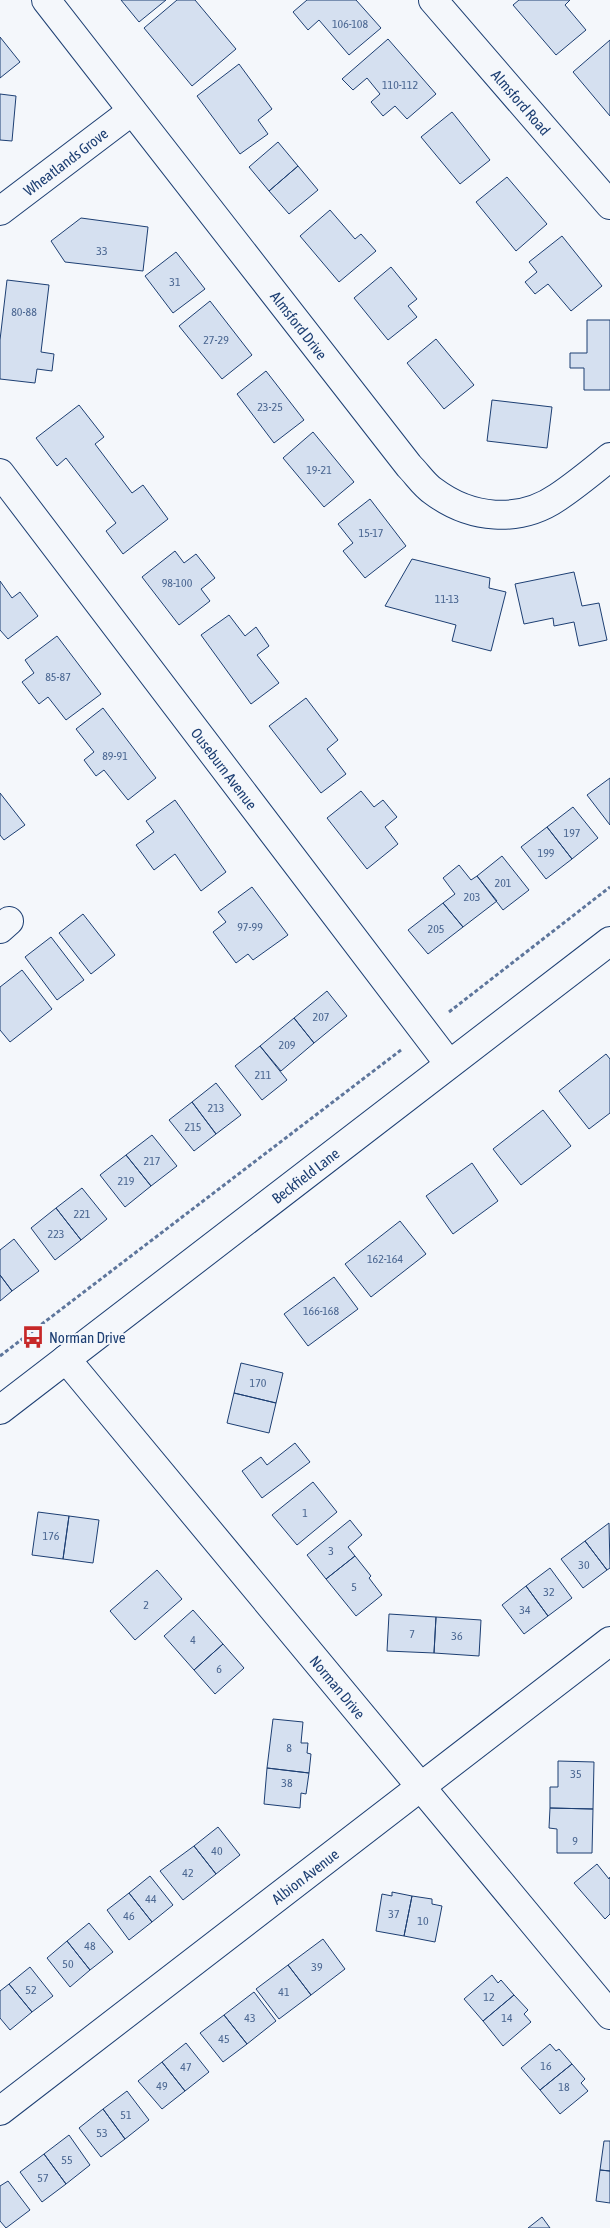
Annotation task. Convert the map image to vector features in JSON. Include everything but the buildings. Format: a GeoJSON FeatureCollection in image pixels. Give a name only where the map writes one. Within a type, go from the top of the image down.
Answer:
{"type":"FeatureCollection","features":[{"type":"Feature","properties":{"kind":"street","name":"Almsford Drive"},"geometry":{"type":"LineString","coordinates":[[46,0],[403,458],[432,491],[455,504],[477,512],[509,516],[535,509],[557,498],[610,458]]}},
{"type":"Feature","properties":{"kind":"street","name":"Almsford Road"},"geometry":{"type":"LineString","coordinates":[[433,0],[610,205]]}},
{"type":"Feature","properties":{"kind":"street","name":"Wheatlands Grove"},"geometry":{"type":"LineString","coordinates":[[0,210],[132,111]]}},
{"type":"Feature","properties":{"kind":"street","name":"Ouseburn Avenue"},"geometry":{"type":"LineString","coordinates":[[0,473],[449,1064]]}},
{"type":"Feature","properties":{"kind":"street","name":"Beckfield Lane"},"geometry":{"type":"LineString","coordinates":[[0,1410],[610,941]]}},
{"type":"Feature","properties":{"kind":"street","name":"Norman Drive"},"geometry":{"type":"LineString","coordinates":[[66,1360],[610,2015]]}},
{"type":"Feature","properties":{"kind":"street","name":"Albion Avenue"},"geometry":{"type":"LineString","coordinates":[[0,2111],[610,1642]]}},
{"type":"Feature","properties":{"kind":"path"},"geometry":{"type":"LineString","coordinates":[[0,1356],[424,1032],[610,887]]}},
{"type":"Feature","properties":{"kind":"place","name":"Norman Drive"},"geometry":{"type":"Point","coordinates":[33,1337]}}]}
